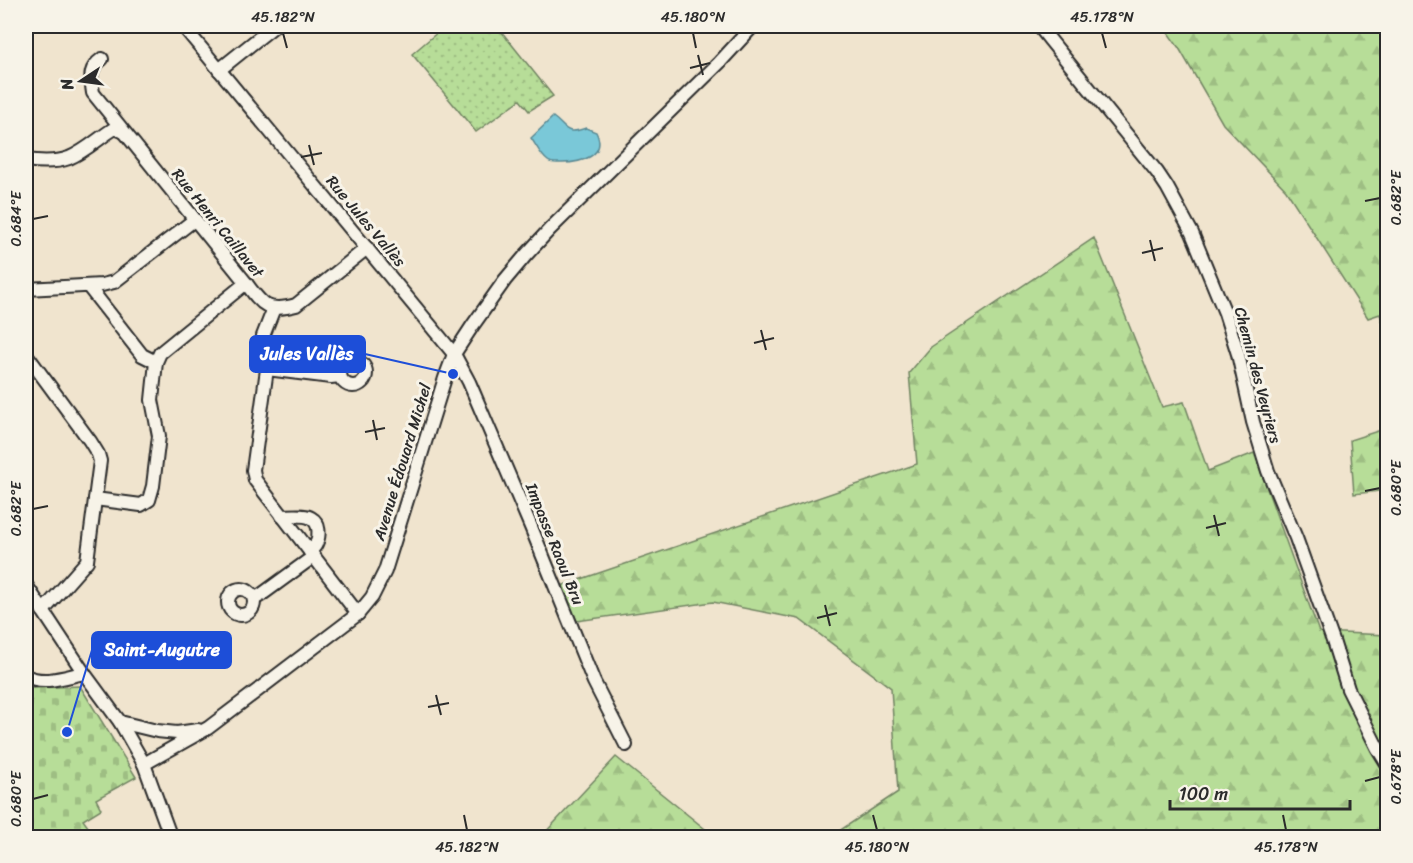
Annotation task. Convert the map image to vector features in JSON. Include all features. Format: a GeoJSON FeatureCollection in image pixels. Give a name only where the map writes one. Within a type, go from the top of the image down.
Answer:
{"type":"FeatureCollection","features":[{"type":"Feature","properties":{"kind":"street","name":"Rue Jules Vallès"},"geometry":{"type":"LineString","coordinates":[[183,26],[454,354]]}},
{"type":"Feature","properties":{"kind":"street"},"geometry":{"type":"LineString","coordinates":[[219,70],[274,26]]}},
{"type":"Feature","properties":{"kind":"street","name":"Avenue Édouard Michel"},"geometry":{"type":"LineString","coordinates":[[144,764],[208,728],[358,615],[372,597],[385,571],[454,354],[505,280],[526,255],[719,63],[753,26]]}},
{"type":"Feature","properties":{"kind":"street","name":"Chemin des Veyriers"},"geometry":{"type":"LineString","coordinates":[[1040,26],[1157,172],[1192,233],[1225,313],[1268,471],[1296,538],[1348,689],[1388,765]]}},
{"type":"Feature","properties":{"kind":"street","name":"Rue Henri Caillavet"},"geometry":{"type":"LineString","coordinates":[[102,59],[94,64],[90,77],[93,93],[259,302],[274,308]]}},
{"type":"Feature","properties":{"kind":"street"},"geometry":{"type":"LineString","coordinates":[[26,160],[42,162],[71,157],[114,128],[122,130]]}},
{"type":"Feature","properties":{"kind":"street"},"geometry":{"type":"LineString","coordinates":[[26,289],[114,282],[194,219]]}},
{"type":"Feature","properties":{"kind":"street"},"geometry":{"type":"LineString","coordinates":[[358,615],[255,480],[253,470],[267,369],[262,348],[263,336],[274,308],[296,305],[367,248]]}},
{"type":"Feature","properties":{"kind":"street"},"geometry":{"type":"LineString","coordinates":[[95,499],[141,505],[149,500],[159,436],[152,400],[156,362],[160,353],[246,283]]}},
{"type":"Feature","properties":{"kind":"street"},"geometry":{"type":"LineString","coordinates":[[88,285],[142,355],[156,362]]}},
{"type":"Feature","properties":{"kind":"street"},"geometry":{"type":"LineString","coordinates":[[26,354],[90,441],[100,461],[87,561],[43,611]]}},
{"type":"Feature","properties":{"kind":"street","name":"Impasse Raoul Bru"},"geometry":{"type":"LineString","coordinates":[[454,354],[469,382],[536,538],[594,682],[626,745]]}},
{"type":"Feature","properties":{"kind":"street"},"geometry":{"type":"LineString","coordinates":[[267,369],[331,377],[340,376]]}},
{"type":"Feature","properties":{"kind":"street"},"geometry":{"type":"LineString","coordinates":[[254,599],[261,596],[312,554],[316,544],[319,531],[314,519],[282,516]]}},
{"type":"Feature","properties":{"kind":"street"},"geometry":{"type":"LineString","coordinates":[[26,585],[84,673],[120,722],[144,764],[171,837]]}},
{"type":"Feature","properties":{"kind":"street"},"geometry":{"type":"LineString","coordinates":[[26,676],[33,680],[44,681],[84,673]]}},
{"type":"Feature","properties":{"kind":"street","name":"Avenue Édouard Michel"},"geometry":{"type":"LineString","coordinates":[[120,722],[146,729],[177,733],[208,728]]}},
{"type":"Feature","properties":{"kind":"green space"},"geometry":{"type":"Polygon","coordinates":[[[445,26],[497,26],[553,96],[529,111],[520,100],[476,132],[412,54],[445,26]]]}},
{"type":"Feature","properties":{"kind":"green space"},"geometry":{"type":"Polygon","coordinates":[[[1163,26],[1387,26],[1387,340],[1380,314],[1368,318],[1286,190],[1223,124],[1179,48],[1163,26]]]}},
{"type":"Feature","properties":{"kind":"green space"},"geometry":{"type":"Polygon","coordinates":[[[1094,238],[1162,407],[1184,402],[1208,471],[1254,453],[1319,632],[1387,635],[1387,837],[830,837],[898,792],[891,688],[799,619],[713,602],[577,621],[561,586],[917,464],[909,373],[931,347],[1094,238]]]}},
{"type":"Feature","properties":{"kind":"green space"},"geometry":{"type":"Polygon","coordinates":[[[1387,428],[1387,490],[1354,494],[1350,440],[1387,428]]]}},
{"type":"Feature","properties":{"kind":"green space"},"geometry":{"type":"Polygon","coordinates":[[[26,684],[33,688],[80,686],[136,777],[96,799],[101,809],[83,820],[98,837],[26,837],[26,684]]]}},
{"type":"Feature","properties":{"kind":"green space"},"geometry":{"type":"Polygon","coordinates":[[[616,757],[715,837],[541,837],[616,757]]]}},
{"type":"Feature","properties":{"kind":"water"},"geometry":{"type":"Polygon","coordinates":[[[553,117],[570,131],[586,128],[596,132],[599,140],[595,152],[577,162],[551,163],[548,161],[531,138],[553,117]]]}},
{"type":"Feature","properties":{"kind":"place","name":"Jules Vallès"},"geometry":{"type":"Point","coordinates":[453,374]}},
{"type":"Feature","properties":{"kind":"place","name":"Saint-Augutre"},"geometry":{"type":"Point","coordinates":[67,732]}}]}
